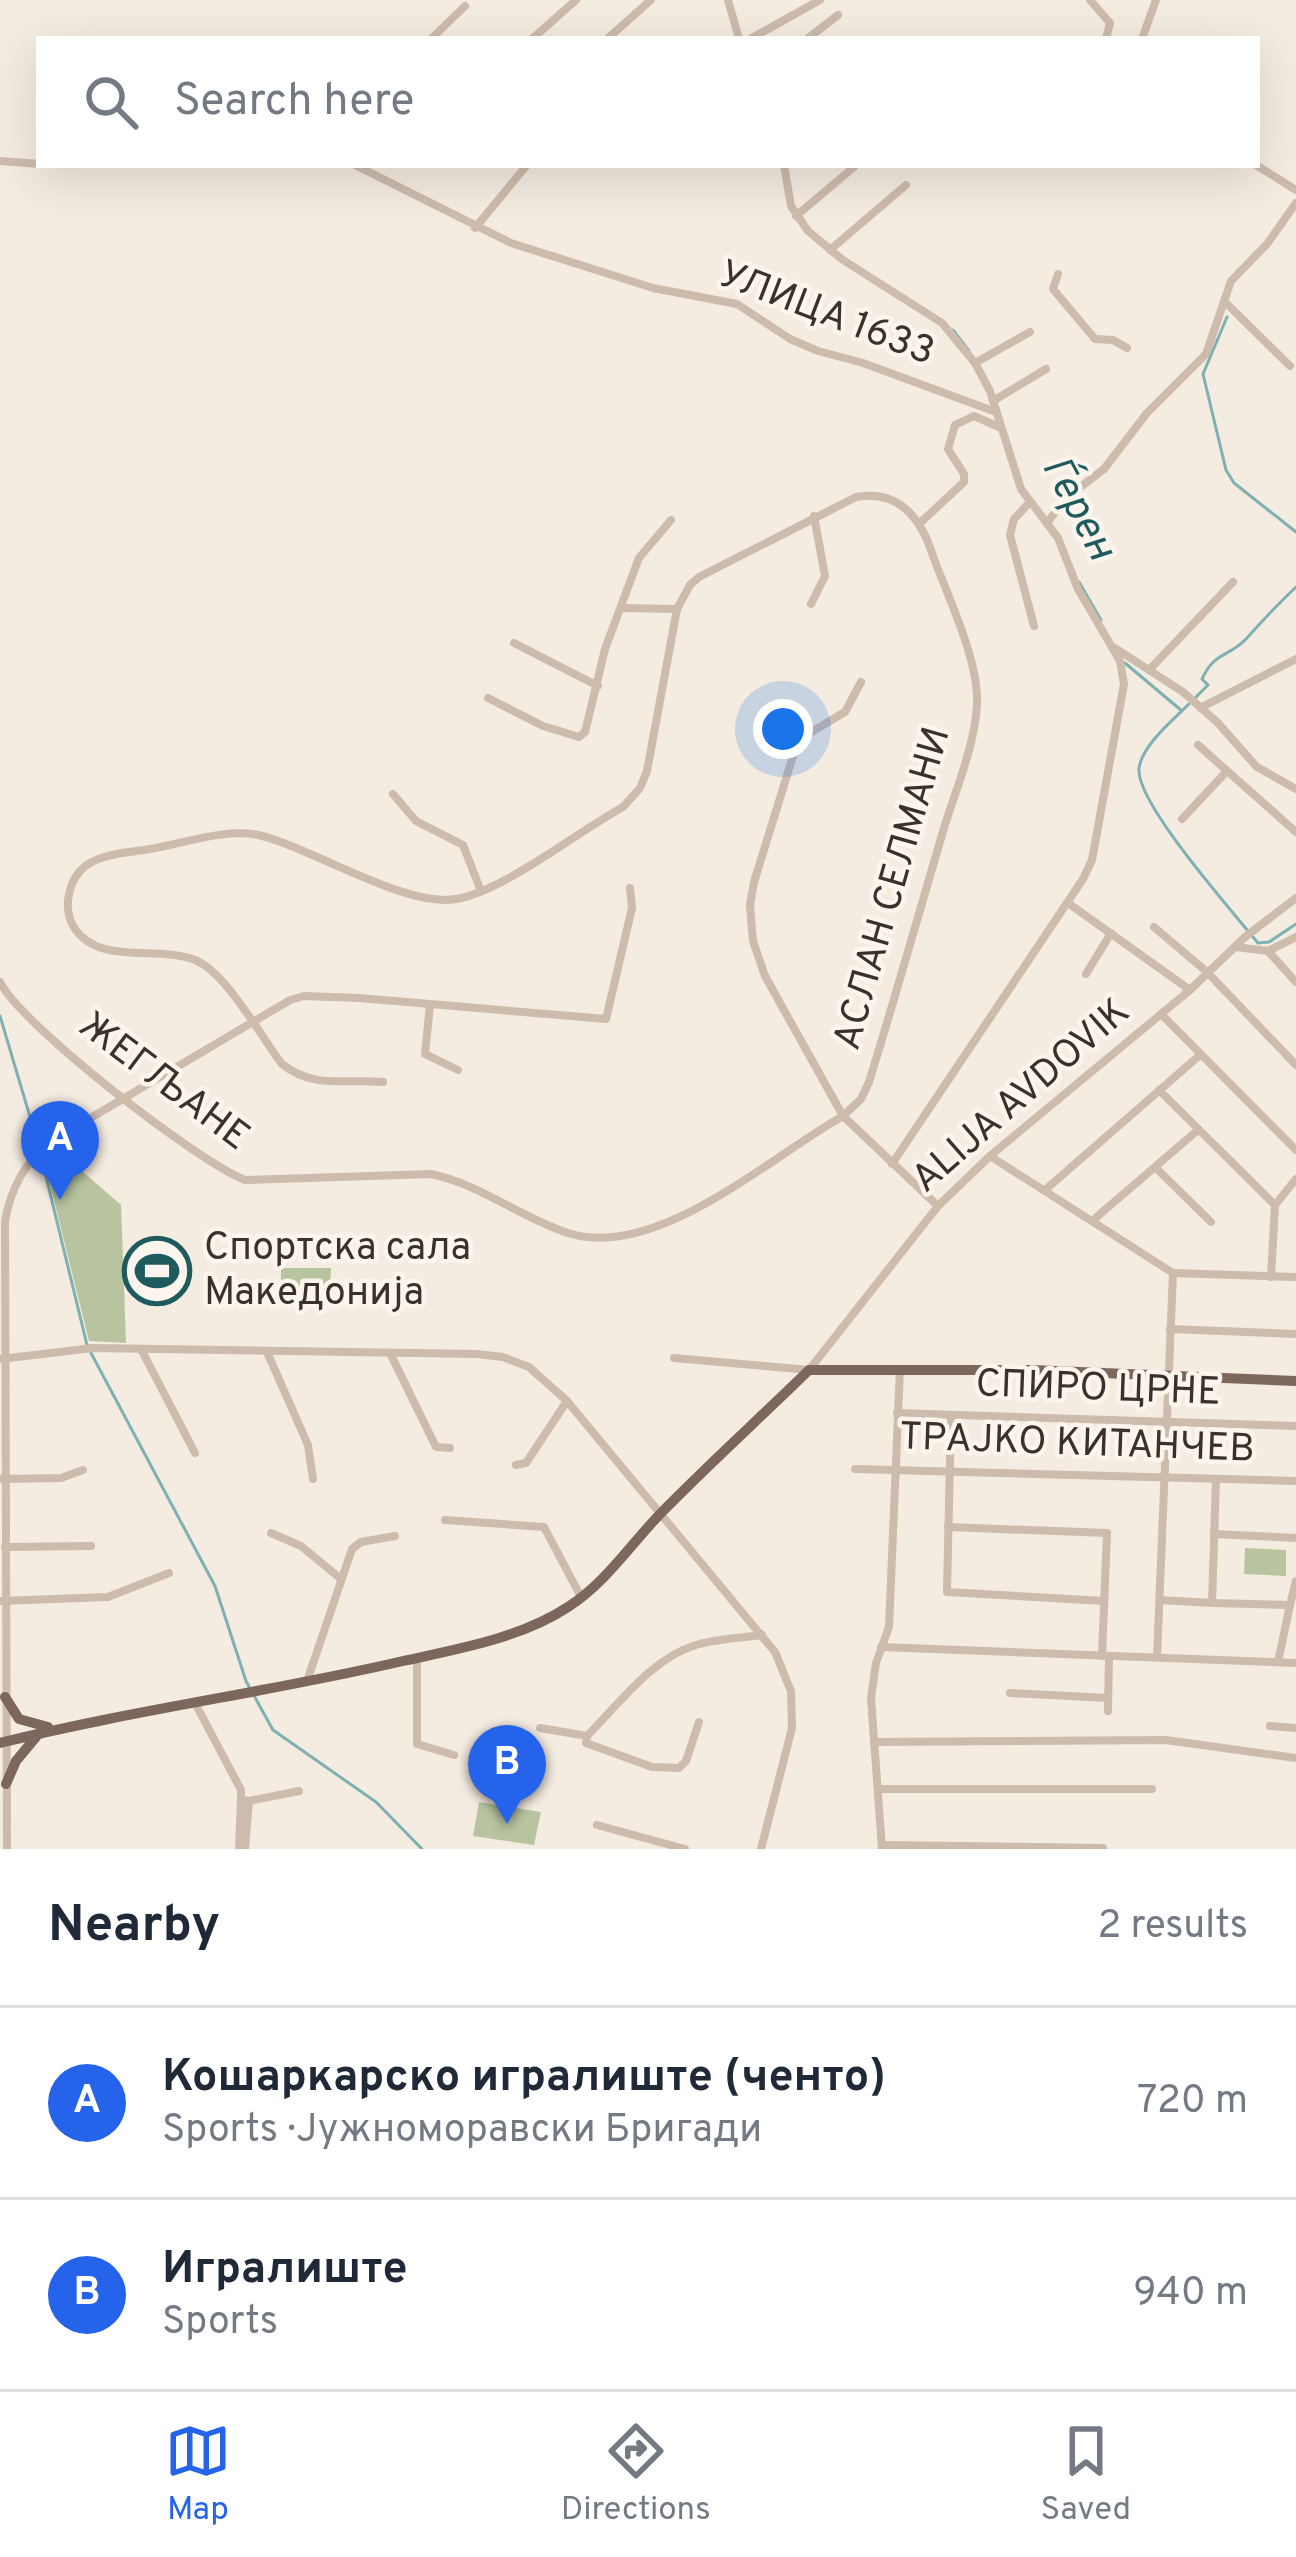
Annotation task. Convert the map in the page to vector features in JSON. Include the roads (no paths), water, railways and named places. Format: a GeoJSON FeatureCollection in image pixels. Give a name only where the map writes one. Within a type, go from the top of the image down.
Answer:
{"type":"FeatureCollection","features":[{"type":"Feature","properties":{"kind":"main road"},"geometry":{"type":"LineString","coordinates":[[4,1743],[417,1658],[530,1626],[581,1598],[662,1511],[808,1370],[900,1367],[1296,1381]]}},
{"type":"Feature","properties":{"kind":"main road"},"geometry":{"type":"LineString","coordinates":[[0,1712],[5,1697]]}},
{"type":"Feature","properties":{"kind":"main road"},"geometry":{"type":"LineString","coordinates":[[5,1697],[19,1719],[57,1729]]}},
{"type":"Feature","properties":{"kind":"main road"},"geometry":{"type":"LineString","coordinates":[[6,1784],[27,1744],[42,1732]]}},
{"type":"Feature","properties":{"kind":"main road"},"geometry":{"type":"LineString","coordinates":[[0,1770],[6,1784]]}},
{"type":"Feature","properties":{"kind":"street"},"geometry":{"type":"LineString","coordinates":[[535,36],[576,0]]}},
{"type":"Feature","properties":{"kind":"street"},"geometry":{"type":"LineString","coordinates":[[610,36],[651,0]]}},
{"type":"Feature","properties":{"kind":"street"},"geometry":{"type":"LineString","coordinates":[[755,36],[820,0]]}},
{"type":"Feature","properties":{"kind":"street"},"geometry":{"type":"LineString","coordinates":[[1090,0],[1110,23],[1107,36]]}},
{"type":"Feature","properties":{"kind":"street"},"geometry":{"type":"LineString","coordinates":[[1143,36],[1156,0]]}},
{"type":"Feature","properties":{"kind":"street"},"geometry":{"type":"LineString","coordinates":[[732,1],[739,36]]}},
{"type":"Feature","properties":{"kind":"street"},"geometry":{"type":"LineString","coordinates":[[434,36],[465,6]]}},
{"type":"Feature","properties":{"kind":"street"},"geometry":{"type":"LineString","coordinates":[[811,36],[838,15]]}},
{"type":"Feature","properties":{"kind":"street"},"geometry":{"type":"LineString","coordinates":[[0,161],[36,164]]}},
{"type":"Feature","properties":{"kind":"street","name":"УЛИЦА 1633"},"geometry":{"type":"LineString","coordinates":[[361,168],[493,236],[652,288],[737,304],[790,339],[818,351],[997,413]]}},
{"type":"Feature","properties":{"kind":"street"},"geometry":{"type":"LineString","coordinates":[[475,228],[525,168]]}},
{"type":"Feature","properties":{"kind":"street"},"geometry":{"type":"LineString","coordinates":[[784,168],[796,216],[830,250],[942,323],[975,363],[993,400],[1013,472],[1058,538],[1078,589],[1114,647],[1124,684],[1092,860],[892,1164]]}},
{"type":"Feature","properties":{"kind":"street"},"geometry":{"type":"LineString","coordinates":[[796,216],[853,168]]}},
{"type":"Feature","properties":{"kind":"street"},"geometry":{"type":"LineString","coordinates":[[1260,168],[1296,190]]}},
{"type":"Feature","properties":{"kind":"street"},"geometry":{"type":"LineString","coordinates":[[830,250],[906,184]]}},
{"type":"Feature","properties":{"kind":"street"},"geometry":{"type":"LineString","coordinates":[[1047,523],[1066,498],[1104,469],[1147,412],[1206,354],[1236,274],[1267,244],[1296,203]]}},
{"type":"Feature","properties":{"kind":"street"},"geometry":{"type":"LineString","coordinates":[[1058,274],[1052,290],[1095,339],[1113,340],[1127,348]]}},
{"type":"Feature","properties":{"kind":"street"},"geometry":{"type":"LineString","coordinates":[[1224,302],[1290,366]]}},
{"type":"Feature","properties":{"kind":"street"},"geometry":{"type":"LineString","coordinates":[[975,363],[1030,332]]}},
{"type":"Feature","properties":{"kind":"street"},"geometry":{"type":"LineString","coordinates":[[993,400],[1046,369]]}},
{"type":"Feature","properties":{"kind":"street"},"geometry":{"type":"LineString","coordinates":[[383,1082],[319,1083],[296,1075],[282,1064],[213,971],[195,960],[96,946],[79,935],[68,906],[70,891],[83,868],[110,856],[240,834],[270,839],[413,894],[456,899],[481,890],[623,807],[640,788],[677,609],[699,577],[856,496],[890,498],[920,523],[964,482],[948,449],[956,425],[974,416],[1001,428]]}},
{"type":"Feature","properties":{"kind":"street"},"geometry":{"type":"LineString","coordinates":[[1030,502],[1014,519],[1010,535],[1034,626]]}},
{"type":"Feature","properties":{"kind":"street"},"geometry":{"type":"LineString","coordinates":[[812,604],[825,576],[814,516]]}},
{"type":"Feature","properties":{"kind":"street"},"geometry":{"type":"LineString","coordinates":[[488,698],[543,726],[579,736],[588,729],[605,649],[639,558],[671,520]]}},
{"type":"Feature","properties":{"kind":"street","name":"АСЛАН СЕЛМАНИ"},"geometry":{"type":"LineString","coordinates":[[843,1116],[869,1082],[962,770],[977,703],[973,672],[920,523]]}},
{"type":"Feature","properties":{"kind":"street"},"geometry":{"type":"LineString","coordinates":[[1150,669],[1233,582]]}},
{"type":"Feature","properties":{"kind":"street"},"geometry":{"type":"LineString","coordinates":[[623,608],[677,609]]}},
{"type":"Feature","properties":{"kind":"street"},"geometry":{"type":"LineString","coordinates":[[514,643],[598,686]]}},
{"type":"Feature","properties":{"kind":"street"},"geometry":{"type":"LineString","coordinates":[[1114,647],[1183,692],[1257,767],[1296,789]]}},
{"type":"Feature","properties":{"kind":"street"},"geometry":{"type":"LineString","coordinates":[[1199,705],[1296,659]]}},
{"type":"Feature","properties":{"kind":"street"},"geometry":{"type":"LineString","coordinates":[[861,682],[845,712],[798,740],[750,905],[750,931],[765,976],[843,1116],[938,1206]]}},
{"type":"Feature","properties":{"kind":"street"},"geometry":{"type":"LineString","coordinates":[[1198,745],[1296,832]]}},
{"type":"Feature","properties":{"kind":"street"},"geometry":{"type":"LineString","coordinates":[[1182,819],[1226,772]]}},
{"type":"Feature","properties":{"kind":"street"},"geometry":{"type":"LineString","coordinates":[[393,794],[416,821],[463,845],[481,890]]}},
{"type":"Feature","properties":{"kind":"street"},"geometry":{"type":"LineString","coordinates":[[7,1849],[2,1267],[9,1199],[22,1172],[50,1142],[249,1021],[304,996],[606,1019],[632,908],[631,888]]}},
{"type":"Feature","properties":{"kind":"street","name":"ALIJA AVDOVIK"},"geometry":{"type":"LineString","coordinates":[[808,1370],[938,1206],[990,1156],[1190,990],[1234,946],[1295,900]]}},
{"type":"Feature","properties":{"kind":"street"},"geometry":{"type":"LineString","coordinates":[[1068,903],[1190,990]]}},
{"type":"Feature","properties":{"kind":"street"},"geometry":{"type":"LineString","coordinates":[[1154,927],[1207,972],[1296,1065]]}},
{"type":"Feature","properties":{"kind":"street"},"geometry":{"type":"LineString","coordinates":[[1086,974],[1111,933]]}},
{"type":"Feature","properties":{"kind":"street"},"geometry":{"type":"LineString","coordinates":[[1268,952],[1296,937]]}},
{"type":"Feature","properties":{"kind":"street"},"geometry":{"type":"LineString","coordinates":[[1234,946],[1268,952],[1296,982]]}},
{"type":"Feature","properties":{"kind":"street","name":"ЖЕГЉАНЕ"},"geometry":{"type":"LineString","coordinates":[[0,982],[36,1026],[218,1169],[245,1180],[431,1174],[569,1234],[601,1240],[648,1233],[680,1219],[843,1116]]}},
{"type":"Feature","properties":{"kind":"street"},"geometry":{"type":"LineString","coordinates":[[430,1005],[425,1054],[458,1070]]}},
{"type":"Feature","properties":{"kind":"street"},"geometry":{"type":"LineString","coordinates":[[1161,1014],[1296,1150]]}},
{"type":"Feature","properties":{"kind":"street"},"geometry":{"type":"LineString","coordinates":[[1046,1190],[1200,1055]]}},
{"type":"Feature","properties":{"kind":"street"},"geometry":{"type":"LineString","coordinates":[[1159,1090],[1275,1205]]}},
{"type":"Feature","properties":{"kind":"street"},"geometry":{"type":"LineString","coordinates":[[1092,1221],[1198,1130]]}},
{"type":"Feature","properties":{"kind":"street"},"geometry":{"type":"LineString","coordinates":[[990,1156],[1173,1273],[1296,1277]]}},
{"type":"Feature","properties":{"kind":"street"},"geometry":{"type":"LineString","coordinates":[[1156,1168],[1211,1222]]}},
{"type":"Feature","properties":{"kind":"street"},"geometry":{"type":"LineString","coordinates":[[1271,1277],[1275,1205],[1296,1179]]}},
{"type":"Feature","properties":{"kind":"street"},"geometry":{"type":"LineString","coordinates":[[1157,1657],[1173,1273]]}},
{"type":"Feature","properties":{"kind":"street"},"geometry":{"type":"LineString","coordinates":[[1170,1329],[1296,1334]]}},
{"type":"Feature","properties":{"kind":"street"},"geometry":{"type":"LineString","coordinates":[[3,1358],[94,1348],[390,1353],[503,1357],[538,1372],[662,1511],[764,1635],[784,1669],[793,1711],[789,1747],[761,1849]]}},
{"type":"Feature","properties":{"kind":"street"},"geometry":{"type":"LineString","coordinates":[[140,1349],[195,1453]]}},
{"type":"Feature","properties":{"kind":"street"},"geometry":{"type":"LineString","coordinates":[[267,1352],[308,1445],[313,1479]]}},
{"type":"Feature","properties":{"kind":"street"},"geometry":{"type":"LineString","coordinates":[[390,1353],[436,1447],[450,1448]]}},
{"type":"Feature","properties":{"kind":"street"},"geometry":{"type":"LineString","coordinates":[[674,1358],[808,1370]]}},
{"type":"Feature","properties":{"kind":"street"},"geometry":{"type":"LineString","coordinates":[[900,1367],[889,1627],[871,1698],[882,1847],[1102,1848]]}},
{"type":"Feature","properties":{"kind":"street"},"geometry":{"type":"LineString","coordinates":[[516,1465],[526,1463],[567,1401]]}},
{"type":"Feature","properties":{"kind":"street","name":"СПИРО ЦРНЕ"},"geometry":{"type":"LineString","coordinates":[[897,1413],[1296,1426]]}},
{"type":"Feature","properties":{"kind":"street"},"geometry":{"type":"LineString","coordinates":[[951,1415],[945,1589],[949,1594],[1104,1601]]}},
{"type":"Feature","properties":{"kind":"street","name":"ТРАЈКО КИТАНЧЕВ"},"geometry":{"type":"LineString","coordinates":[[855,1469],[1296,1481]]}},
{"type":"Feature","properties":{"kind":"street"},"geometry":{"type":"LineString","coordinates":[[3,1479],[61,1478],[83,1470]]}},
{"type":"Feature","properties":{"kind":"street"},"geometry":{"type":"LineString","coordinates":[[1212,1603],[1216,1479]]}},
{"type":"Feature","properties":{"kind":"street"},"geometry":{"type":"LineString","coordinates":[[446,1520],[544,1527],[581,1598]]}},
{"type":"Feature","properties":{"kind":"street"},"geometry":{"type":"LineString","coordinates":[[948,1527],[1107,1532],[1108,1711]]}},
{"type":"Feature","properties":{"kind":"street"},"geometry":{"type":"LineString","coordinates":[[271,1532],[301,1546],[341,1579]]}},
{"type":"Feature","properties":{"kind":"street"},"geometry":{"type":"LineString","coordinates":[[1214,1534],[1296,1538]]}},
{"type":"Feature","properties":{"kind":"street"},"geometry":{"type":"LineString","coordinates":[[307,1681],[356,1545],[395,1536]]}},
{"type":"Feature","properties":{"kind":"street"},"geometry":{"type":"LineString","coordinates":[[5,1547],[91,1546]]}},
{"type":"Feature","properties":{"kind":"street"},"geometry":{"type":"LineString","coordinates":[[3,1600],[108,1597],[169,1573]]}},
{"type":"Feature","properties":{"kind":"street"},"geometry":{"type":"LineString","coordinates":[[1278,1662],[1296,1581]]}},
{"type":"Feature","properties":{"kind":"street"},"geometry":{"type":"LineString","coordinates":[[1160,1600],[1291,1606]]}},
{"type":"Feature","properties":{"kind":"street"},"geometry":{"type":"LineString","coordinates":[[699,1721],[684,1766],[679,1768],[652,1767],[586,1743],[586,1736],[661,1663],[680,1651],[700,1643],[764,1635]]}},
{"type":"Feature","properties":{"kind":"street"},"geometry":{"type":"LineString","coordinates":[[881,1647],[1296,1663]]}},
{"type":"Feature","properties":{"kind":"street"},"geometry":{"type":"LineString","coordinates":[[417,1658],[417,1744],[454,1755]]}},
{"type":"Feature","properties":{"kind":"street"},"geometry":{"type":"LineString","coordinates":[[1010,1694],[1108,1698]]}},
{"type":"Feature","properties":{"kind":"street"},"geometry":{"type":"LineString","coordinates":[[195,1703],[245,1800],[242,1849]]}},
{"type":"Feature","properties":{"kind":"street"},"geometry":{"type":"LineString","coordinates":[[1270,1726],[1296,1728]]}},
{"type":"Feature","properties":{"kind":"street"},"geometry":{"type":"LineString","coordinates":[[540,1728],[586,1736]]}},
{"type":"Feature","properties":{"kind":"street"},"geometry":{"type":"LineString","coordinates":[[874,1742],[1166,1740],[1296,1758]]}},
{"type":"Feature","properties":{"kind":"street"},"geometry":{"type":"LineString","coordinates":[[878,1789],[1152,1789]]}},
{"type":"Feature","properties":{"kind":"street"},"geometry":{"type":"LineString","coordinates":[[245,1800],[298,1791]]}},
{"type":"Feature","properties":{"kind":"street"},"geometry":{"type":"LineString","coordinates":[[597,1825],[685,1849]]}},
{"type":"Feature","properties":{"kind":"waterway"},"geometry":{"type":"LineString","coordinates":[[1227,317],[1203,374],[1226,470],[1234,483],[1296,532]]}},
{"type":"Feature","properties":{"kind":"waterway","name":"Ѓерен"},"geometry":{"type":"LineString","coordinates":[[953,330],[969,351]]}},
{"type":"Feature","properties":{"kind":"waterway","name":"Ѓерен"},"geometry":{"type":"LineString","coordinates":[[1079,582],[1101,620]]}},
{"type":"Feature","properties":{"kind":"waterway"},"geometry":{"type":"LineString","coordinates":[[1196,697],[1208,685],[1202,679],[1212,664],[1240,645],[1296,587]]}},
{"type":"Feature","properties":{"kind":"waterway"},"geometry":{"type":"LineString","coordinates":[[1125,663],[1182,711]]}},
{"type":"Feature","properties":{"kind":"waterway"},"geometry":{"type":"LineString","coordinates":[[1189,704],[1145,751],[1139,769],[1142,785],[1188,857],[1258,943],[1269,942],[1296,924]]}},
{"type":"Feature","properties":{"kind":"waterway"},"geometry":{"type":"LineString","coordinates":[[0,1016],[39,1147]]}},
{"type":"Feature","properties":{"kind":"waterway"},"geometry":{"type":"LineString","coordinates":[[41,1156],[87,1345]]}},
{"type":"Feature","properties":{"kind":"waterway"},"geometry":{"type":"LineString","coordinates":[[91,1353],[215,1586],[246,1681],[273,1730],[376,1802],[422,1849]]}},
{"type":"Feature","properties":{"kind":"place","name":"Кошаркарско игралиште (ченто)"},"geometry":{"type":"Point","coordinates":[60,1200]}},
{"type":"Feature","properties":{"kind":"place","name":"Спортска сала Македонија"},"geometry":{"type":"Point","coordinates":[157,1271]}},
{"type":"Feature","properties":{"kind":"place","name":"Игралиште"},"geometry":{"type":"Point","coordinates":[507,1824]}}]}
